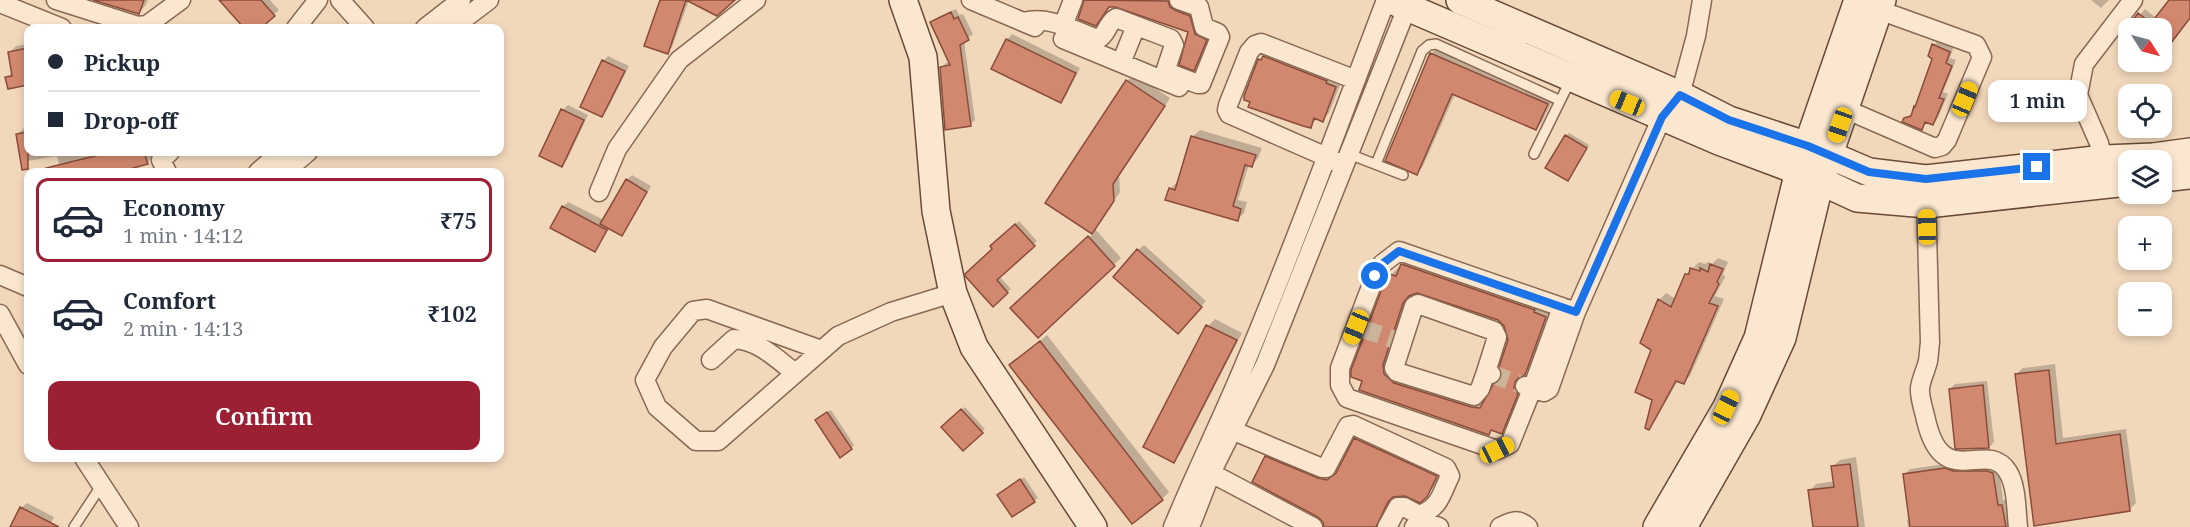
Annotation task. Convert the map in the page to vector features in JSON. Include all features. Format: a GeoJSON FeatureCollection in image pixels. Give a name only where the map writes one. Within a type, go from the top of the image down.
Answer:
{"type":"FeatureCollection","features":[{"type":"Feature","properties":{"kind":"street"},"geometry":{"type":"LineString","coordinates":[[56,0],[132,24]]}},
{"type":"Feature","properties":{"kind":"street"},"geometry":{"type":"LineString","coordinates":[[150,24],[181,0]]}},
{"type":"Feature","properties":{"kind":"street"},"geometry":{"type":"LineString","coordinates":[[299,24],[318,0]]}},
{"type":"Feature","properties":{"kind":"street"},"geometry":{"type":"LineString","coordinates":[[340,0],[361,24]]}},
{"type":"Feature","properties":{"kind":"street"},"geometry":{"type":"LineString","coordinates":[[430,24],[461,0]]}},
{"type":"Feature","properties":{"kind":"street"},"geometry":{"type":"LineString","coordinates":[[457,24],[489,0]]}},
{"type":"Feature","properties":{"kind":"street"},"geometry":{"type":"LineString","coordinates":[[599,192],[617,149],[679,60],[756,0]]}},
{"type":"Feature","properties":{"kind":"street"},"geometry":{"type":"LineString","coordinates":[[903,0],[923,57],[936,211],[953,293],[974,347],[1093,527]]}},
{"type":"Feature","properties":{"kind":"street"},"geometry":{"type":"LineString","coordinates":[[971,0],[1180,88]]}},
{"type":"Feature","properties":{"kind":"street"},"geometry":{"type":"LineString","coordinates":[[1063,26],[1073,0]]}},
{"type":"Feature","properties":{"kind":"street"},"geometry":{"type":"LineString","coordinates":[[1024,22],[1035,19],[1063,26],[1098,39],[1103,37],[1111,21],[1116,18],[1171,39],[1174,45],[1166,69],[1178,77],[1201,84],[1220,37],[1218,33],[1204,27],[1199,8],[1179,0]]}},
{"type":"Feature","properties":{"kind":"street"},"geometry":{"type":"LineString","coordinates":[[1460,0],[1680,95],[1814,163],[1857,198],[2113,175],[2078,95],[2084,64],[2133,0]]}},
{"type":"Feature","properties":{"kind":"street"},"geometry":{"type":"LineString","coordinates":[[1569,309],[1399,251],[1382,264],[1375,276],[1359,328],[1340,368],[1340,385],[1347,398],[1497,450],[1510,444],[1529,388],[1544,392],[1549,389],[1569,309],[1662,117],[1680,95],[1696,36],[1702,0]]}},
{"type":"Feature","properties":{"kind":"street"},"geometry":{"type":"LineString","coordinates":[[1399,2],[1564,84],[1662,117],[1719,141],[1814,163]]}},
{"type":"Feature","properties":{"kind":"street"},"geometry":{"type":"LineString","coordinates":[[1190,527],[1211,473],[1246,363],[1356,80],[1399,2]]}},
{"type":"Feature","properties":{"kind":"street"},"geometry":{"type":"LineString","coordinates":[[1173,527],[1225,427],[1265,365],[1347,160],[1399,2]]}},
{"type":"Feature","properties":{"kind":"street"},"geometry":{"type":"LineString","coordinates":[[0,3],[52,24]]}},
{"type":"Feature","properties":{"kind":"street"},"geometry":{"type":"LineString","coordinates":[[1683,527],[1747,415],[1782,338],[1814,163],[1845,110],[1873,3]]}},
{"type":"Feature","properties":{"kind":"street"},"geometry":{"type":"LineString","coordinates":[[1845,110],[1935,148],[1942,146],[1947,140],[1982,57],[1976,45],[1873,3]]}},
{"type":"Feature","properties":{"kind":"street"},"geometry":{"type":"LineString","coordinates":[[1657,527],[1726,407],[1758,338],[1814,163],[1873,3]]}},
{"type":"Feature","properties":{"kind":"street"},"geometry":{"type":"LineString","coordinates":[[1121,63],[1136,26]]}},
{"type":"Feature","properties":{"kind":"street"},"geometry":{"type":"LineString","coordinates":[[1347,160],[1326,158],[1229,114],[1227,110],[1249,52],[1260,43],[1356,80]]}},
{"type":"Feature","properties":{"kind":"street"},"geometry":{"type":"LineString","coordinates":[[1564,84],[1572,48]]}},
{"type":"Feature","properties":{"kind":"street"},"geometry":{"type":"LineString","coordinates":[[2172,164],[2190,152]]}},
{"type":"Feature","properties":{"kind":"street"},"geometry":{"type":"LineString","coordinates":[[263,168],[276,156]]}},
{"type":"Feature","properties":{"kind":"street"},"geometry":{"type":"LineString","coordinates":[[289,168],[303,156]]}},
{"type":"Feature","properties":{"kind":"street"},"geometry":{"type":"LineString","coordinates":[[1926,191],[1930,343],[1928,362],[1920,390],[1930,438],[1938,451],[1948,458],[1960,461],[1987,459],[1998,462],[2008,471],[2012,481],[2018,527]]}},
{"type":"Feature","properties":{"kind":"street"},"geometry":{"type":"LineString","coordinates":[[0,275],[24,285]]}},
{"type":"Feature","properties":{"kind":"street"},"geometry":{"type":"LineString","coordinates":[[821,350],[707,309],[693,311],[663,347],[645,380],[657,407],[696,441],[718,441],[838,336],[891,312],[953,293]]}},
{"type":"Feature","properties":{"kind":"street"},"geometry":{"type":"LineString","coordinates":[[1418,304],[1494,331],[1497,337],[1489,373],[1474,396],[1397,372],[1394,368],[1400,342],[1414,306],[1418,304]]}},
{"type":"Feature","properties":{"kind":"street"},"geometry":{"type":"LineString","coordinates":[[2,324],[24,359]]}},
{"type":"Feature","properties":{"kind":"street"},"geometry":{"type":"LineString","coordinates":[[711,360],[734,339],[742,340],[755,344],[795,373]]}},
{"type":"Feature","properties":{"kind":"street"},"geometry":{"type":"LineString","coordinates":[[1225,427],[1326,468],[1348,426],[1353,425],[1446,468],[1450,476],[1436,506],[1419,515],[1404,507],[1398,507],[1387,527]]}},
{"type":"Feature","properties":{"kind":"street"},"geometry":{"type":"LineString","coordinates":[[86,462],[129,527]]}},
{"type":"Feature","properties":{"kind":"street"},"geometry":{"type":"LineString","coordinates":[[1211,473],[1312,527]]}},
{"type":"Feature","properties":{"kind":"street"},"geometry":{"type":"LineString","coordinates":[[1500,527],[1512,520],[1523,522],[1528,527]]}},
{"type":"Feature","properties":{"kind":"street"},"geometry":{"type":"LineString","coordinates":[[1414,527],[1424,522],[1439,527]]}},
{"type":"Feature","properties":{"kind":"lane"},"geometry":{"type":"LineString","coordinates":[[1376,164],[1422,51],[1429,45],[1436,44],[1564,84],[1534,154]]}},
{"type":"Feature","properties":{"kind":"lane"},"geometry":{"type":"LineString","coordinates":[[1347,160],[1376,164],[1403,175]]}},
{"type":"Feature","properties":{"kind":"lane"},"geometry":{"type":"LineString","coordinates":[[74,527],[101,486]]}},
{"type":"Feature","properties":{"kind":"building"},"geometry":{"type":"Polygon","coordinates":[[[93,0],[144,0],[139,14],[93,0]]]}},
{"type":"Feature","properties":{"kind":"building"},"geometry":{"type":"Polygon","coordinates":[[[219,0],[261,0],[275,16],[266,24],[240,24],[219,0]]]}},
{"type":"Feature","properties":{"kind":"building"},"geometry":{"type":"Polygon","coordinates":[[[660,0],[686,0],[668,54],[644,46],[660,0]]]}},
{"type":"Feature","properties":{"kind":"building"},"geometry":{"type":"Polygon","coordinates":[[[686,0],[735,0],[717,16],[686,0]]]}},
{"type":"Feature","properties":{"kind":"building"},"geometry":{"type":"Polygon","coordinates":[[[1084,0],[1168,1],[1170,7],[1190,16],[1195,34],[1207,40],[1194,71],[1179,65],[1188,32],[1115,7],[1109,7],[1096,26],[1078,19],[1084,0]]]}},
{"type":"Feature","properties":{"kind":"building"},"geometry":{"type":"Polygon","coordinates":[[[2169,0],[2190,0],[2190,18],[2172,42],[2172,18],[2155,18],[2169,0]]]}},
{"type":"Feature","properties":{"kind":"building"},"geometry":{"type":"Polygon","coordinates":[[[951,12],[954,19],[958,17],[969,40],[960,45],[971,126],[945,130],[940,67],[950,65],[930,22],[951,12]]]}},
{"type":"Feature","properties":{"kind":"building"},"geometry":{"type":"Polygon","coordinates":[[[2138,13],[2144,18],[2134,18],[2138,13]]]}},
{"type":"Feature","properties":{"kind":"building"},"geometry":{"type":"Polygon","coordinates":[[[1006,39],[1076,73],[1061,103],[991,69],[1006,39]]]}},
{"type":"Feature","properties":{"kind":"building"},"geometry":{"type":"Polygon","coordinates":[[[1932,44],[1950,52],[1946,63],[1952,66],[1939,98],[1944,99],[1933,125],[1925,122],[1922,130],[1902,122],[1904,118],[1911,116],[1915,107],[1932,59],[1928,56],[1932,44]]]}},
{"type":"Feature","properties":{"kind":"building"},"geometry":{"type":"Polygon","coordinates":[[[24,49],[24,86],[8,89],[5,77],[12,76],[8,52],[24,49]]]}},
{"type":"Feature","properties":{"kind":"building"},"geometry":{"type":"Polygon","coordinates":[[[1430,53],[1548,104],[1536,130],[1452,94],[1417,175],[1385,161],[1430,53]]]}},
{"type":"Feature","properties":{"kind":"building"},"geometry":{"type":"Polygon","coordinates":[[[1263,56],[1327,81],[1326,83],[1336,87],[1323,122],[1314,118],[1311,128],[1248,107],[1250,102],[1244,100],[1244,96],[1258,59],[1261,60],[1263,56]]]}},
{"type":"Feature","properties":{"kind":"building"},"geometry":{"type":"Polygon","coordinates":[[[602,60],[625,71],[602,117],[580,107],[602,60]]]}},
{"type":"Feature","properties":{"kind":"building"},"geometry":{"type":"Polygon","coordinates":[[[1126,80],[1165,106],[1113,184],[1114,201],[1092,234],[1045,203],[1126,80]]]}},
{"type":"Feature","properties":{"kind":"building"},"geometry":{"type":"Polygon","coordinates":[[[561,109],[584,120],[562,167],[539,156],[561,109]]]}},
{"type":"Feature","properties":{"kind":"building"},"geometry":{"type":"Polygon","coordinates":[[[24,133],[24,156],[28,156],[28,168],[24,170],[22,170],[16,134],[24,133]]]}},
{"type":"Feature","properties":{"kind":"building"},"geometry":{"type":"Polygon","coordinates":[[[1565,135],[1587,148],[1568,181],[1545,168],[1565,135]]]}},
{"type":"Feature","properties":{"kind":"building"},"geometry":{"type":"Polygon","coordinates":[[[1191,136],[1256,155],[1252,167],[1245,165],[1233,206],[1241,209],[1238,221],[1165,200],[1169,188],[1175,190],[1191,136]]]}},
{"type":"Feature","properties":{"kind":"building"},"geometry":{"type":"Polygon","coordinates":[[[95,156],[145,156],[148,164],[134,168],[46,168],[95,156]]]}},
{"type":"Feature","properties":{"kind":"building"},"geometry":{"type":"Polygon","coordinates":[[[626,179],[647,192],[622,236],[600,224],[626,179]]]}},
{"type":"Feature","properties":{"kind":"building"},"geometry":{"type":"Polygon","coordinates":[[[562,206],[607,230],[595,252],[550,228],[562,206]]]}},
{"type":"Feature","properties":{"kind":"building"},"geometry":{"type":"Polygon","coordinates":[[[1015,224],[1035,246],[997,280],[1008,293],[993,307],[965,274],[992,249],[990,246],[1015,224]]]}},
{"type":"Feature","properties":{"kind":"building"},"geometry":{"type":"Polygon","coordinates":[[[1088,236],[1115,266],[1038,338],[1010,308],[1088,236]]]}},
{"type":"Feature","properties":{"kind":"building"},"geometry":{"type":"Polygon","coordinates":[[[1137,249],[1202,307],[1178,334],[1113,277],[1137,249]]]}},
{"type":"Feature","properties":{"kind":"building"},"geometry":{"type":"Polygon","coordinates":[[[1401,264],[1535,310],[1534,312],[1546,317],[1525,375],[1519,377],[1515,382],[1514,388],[1518,394],[1502,434],[1491,430],[1489,435],[1359,390],[1362,381],[1351,377],[1351,370],[1385,281],[1389,274],[1396,276],[1401,264]],[[1417,293],[1409,296],[1403,303],[1383,365],[1384,374],[1394,383],[1480,408],[1493,385],[1502,378],[1499,367],[1508,340],[1504,326],[1498,320],[1417,293]]]}},
{"type":"Feature","properties":{"kind":"building"},"geometry":{"type":"Polygon","coordinates":[[[1710,264],[1723,269],[1717,282],[1719,284],[1709,303],[1718,306],[1684,384],[1676,381],[1649,430],[1645,428],[1652,400],[1635,392],[1651,350],[1640,343],[1658,299],[1671,307],[1685,274],[1689,274],[1690,268],[1700,271],[1700,268],[1708,272],[1710,264]]]}},
{"type":"Feature","properties":{"kind":"building"},"geometry":{"type":"Polygon","coordinates":[[[1206,325],[1237,340],[1174,463],[1143,447],[1206,325]]]}},
{"type":"Feature","properties":{"kind":"building"},"geometry":{"type":"Polygon","coordinates":[[[1040,341],[1163,500],[1132,524],[1009,365],[1040,341]]]}},
{"type":"Feature","properties":{"kind":"building"},"geometry":{"type":"Polygon","coordinates":[[[2049,370],[2056,444],[2120,434],[2130,511],[2034,526],[2015,374],[2049,370]]]}},
{"type":"Feature","properties":{"kind":"building"},"geometry":{"type":"Polygon","coordinates":[[[1983,385],[1989,448],[1957,449],[1955,448],[1949,389],[1983,385]]]}},
{"type":"Feature","properties":{"kind":"building"},"geometry":{"type":"Polygon","coordinates":[[[961,409],[983,433],[963,451],[941,427],[961,409]]]}},
{"type":"Feature","properties":{"kind":"building"},"geometry":{"type":"Polygon","coordinates":[[[827,412],[852,449],[840,458],[815,420],[827,412]]]}},
{"type":"Feature","properties":{"kind":"building"},"geometry":{"type":"Polygon","coordinates":[[[1354,438],[1437,476],[1427,497],[1420,503],[1405,496],[1393,497],[1388,502],[1376,527],[1324,527],[1318,517],[1252,482],[1265,456],[1327,480],[1336,473],[1354,438]]]}},
{"type":"Feature","properties":{"kind":"building"},"geometry":{"type":"Polygon","coordinates":[[[1850,464],[1858,527],[1813,527],[1808,490],[1834,487],[1831,466],[1850,464]]]}},
{"type":"Feature","properties":{"kind":"building"},"geometry":{"type":"Polygon","coordinates":[[[1945,468],[1953,471],[1993,473],[1998,505],[2002,505],[2006,527],[1910,527],[1903,474],[1945,468]]]}},
{"type":"Feature","properties":{"kind":"building"},"geometry":{"type":"Polygon","coordinates":[[[1020,479],[1035,502],[1012,517],[997,495],[1020,479]]]}},
{"type":"Feature","properties":{"kind":"building"},"geometry":{"type":"Polygon","coordinates":[[[20,507],[59,527],[10,527],[20,507]]]}},
{"type":"Feature","properties":{"kind":"tunnel"},"geometry":{"type":"LineString","coordinates":[[1363,329],[1398,341]]}},
{"type":"Feature","properties":{"kind":"tunnel"},"geometry":{"type":"LineString","coordinates":[[1491,374],[1525,386]]}},
{"type":"Feature","properties":{"kind":"route"},"geometry":{"type":"LineString","coordinates":[[1375,276],[1382,264],[1399,251],[1576,312],[1662,117],[1680,95],[1729,120],[1808,146],[1869,172],[1926,179],[2037,167]]}}]}
